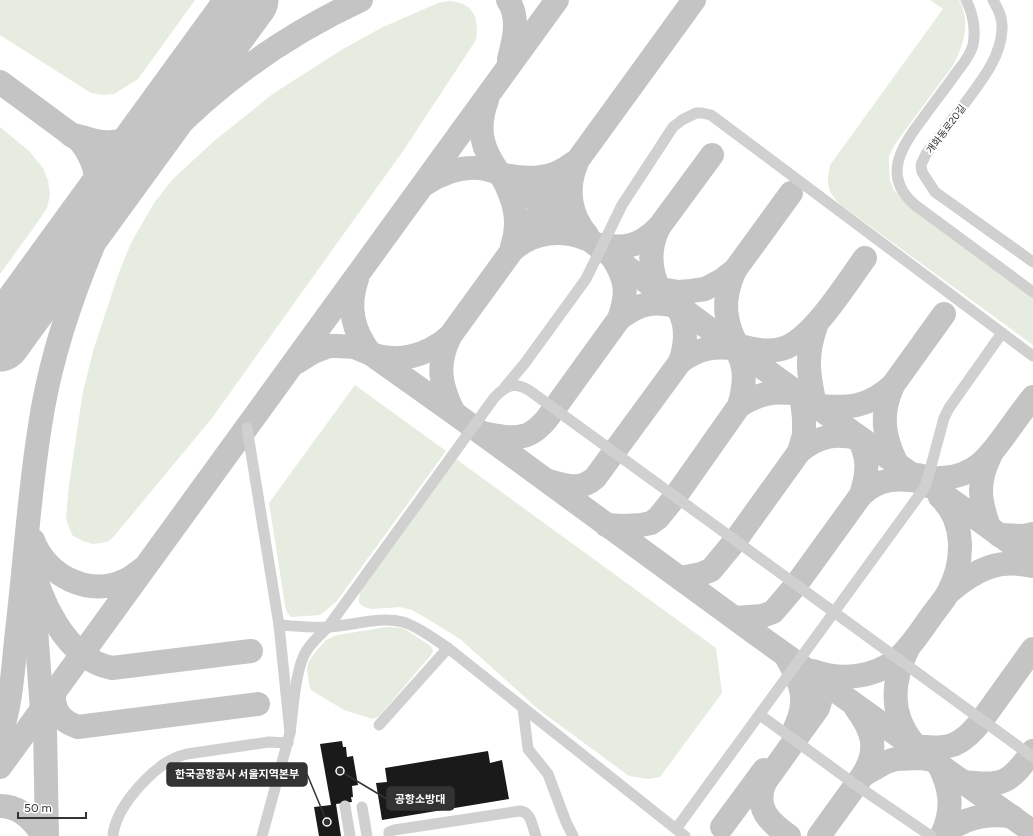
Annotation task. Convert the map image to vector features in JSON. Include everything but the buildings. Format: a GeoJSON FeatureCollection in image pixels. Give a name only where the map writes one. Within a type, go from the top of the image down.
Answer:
{"type":"FeatureCollection","features":[{"type":"Feature","properties":{"kind":"street"},"geometry":{"type":"LineString","coordinates":[[966,0],[974,25],[971,50],[964,62],[907,139],[898,160],[898,180],[900,188],[905,196],[915,205],[1033,292]]}},
{"type":"Feature","properties":{"kind":"street","name":"개화동로20길"},"geometry":{"type":"LineString","coordinates":[[993,0],[1002,19],[1003,28],[1000,43],[994,59],[982,81],[926,154],[922,165],[922,172],[935,192],[1033,262]]}},
{"type":"Feature","properties":{"kind":"street"},"geometry":{"type":"LineString","coordinates":[[262,836],[289,738],[297,679],[302,659],[307,650],[328,627],[494,398],[525,363],[586,279],[622,205],[673,127],[689,116],[702,112],[711,116],[1033,356]]}},
{"type":"Feature","properties":{"kind":"street"},"geometry":{"type":"LineString","coordinates":[[279,625],[328,627],[366,621],[403,622],[412,626],[448,648],[680,833],[760,715],[833,612],[923,490],[927,482],[944,418],[949,408],[1002,334]]}},
{"type":"Feature","properties":{"kind":"street"},"geometry":{"type":"LineString","coordinates":[[505,387],[520,386],[530,392],[1033,757]]}},
{"type":"Feature","properties":{"kind":"street"},"geometry":{"type":"LineString","coordinates":[[247,428],[279,625],[287,694],[289,738]]}},
{"type":"Feature","properties":{"kind":"street"},"geometry":{"type":"LineString","coordinates":[[379,725],[448,648]]}},
{"type":"Feature","properties":{"kind":"street"},"geometry":{"type":"LineString","coordinates":[[524,708],[528,749],[548,774],[566,822],[573,836]]}},
{"type":"Feature","properties":{"kind":"street"},"geometry":{"type":"LineString","coordinates":[[760,715],[856,785],[931,836]]}},
{"type":"Feature","properties":{"kind":"street"},"geometry":{"type":"LineString","coordinates":[[113,836],[115,824],[126,802],[158,769],[176,757],[289,738]]}},
{"type":"Feature","properties":{"kind":"street"},"geometry":{"type":"LineString","coordinates":[[345,806],[350,836]]}},
{"type":"Feature","properties":{"kind":"street"},"geometry":{"type":"LineString","coordinates":[[362,807],[367,836]]}},
{"type":"Feature","properties":{"kind":"street"},"geometry":{"type":"LineString","coordinates":[[388,836],[389,832],[394,830],[524,811],[529,816],[536,836]]}},
{"type":"Feature","properties":{"kind":"shaded area"},"geometry":{"type":"Polygon","coordinates":[[[0,0],[195,0],[138,79],[114,94],[102,95],[91,93],[0,35],[0,0]]]}},
{"type":"Feature","properties":{"kind":"shaded area"},"geometry":{"type":"Polygon","coordinates":[[[930,0],[959,0],[965,16],[965,32],[961,48],[954,64],[895,144],[889,156],[890,180],[894,190],[905,203],[1033,296],[1033,345],[841,205],[830,191],[828,177],[830,165],[943,9],[930,0]]]}},
{"type":"Feature","properties":{"kind":"shaded area"},"geometry":{"type":"Polygon","coordinates":[[[448,1],[464,4],[473,13],[477,25],[476,40],[403,151],[212,418],[115,535],[109,541],[93,544],[73,536],[66,518],[69,485],[83,391],[94,348],[118,275],[131,243],[154,203],[172,180],[214,141],[274,93],[343,49],[383,27],[438,3],[448,1]]]}},
{"type":"Feature","properties":{"kind":"shaded area"},"geometry":{"type":"Polygon","coordinates":[[[0,127],[29,151],[43,168],[48,180],[50,195],[47,208],[0,274],[0,127]]]}},
{"type":"Feature","properties":{"kind":"shaded area"},"geometry":{"type":"Polygon","coordinates":[[[355,385],[446,451],[336,602],[320,615],[291,617],[286,611],[269,503],[355,385]]]}},
{"type":"Feature","properties":{"kind":"shaded area"},"geometry":{"type":"Polygon","coordinates":[[[456,459],[716,648],[722,693],[660,777],[648,779],[629,776],[538,709],[460,639],[421,615],[412,610],[400,607],[372,609],[364,607],[359,603],[360,591],[456,459]]]}},
{"type":"Feature","properties":{"kind":"shaded area"},"geometry":{"type":"Polygon","coordinates":[[[387,627],[403,628],[431,646],[433,651],[379,716],[373,719],[344,710],[311,690],[307,669],[309,661],[326,640],[337,635],[387,627]]]}},
{"type":"Feature","properties":{"kind":"taxiway"},"geometry":{"type":"LineString","coordinates":[[161,143],[206,100],[254,62],[306,29],[361,0]]}},
{"type":"Feature","properties":{"kind":"taxiway"},"geometry":{"type":"LineString","coordinates":[[508,0],[512,7],[515,22],[513,44],[509,59]]}},
{"type":"Feature","properties":{"kind":"taxiway"},"geometry":{"type":"LineString","coordinates":[[0,767],[557,0]]}},
{"type":"Feature","properties":{"kind":"taxiway"},"geometry":{"type":"LineString","coordinates":[[454,413],[443,384],[441,366],[450,336],[694,0]]}},
{"type":"Feature","properties":{"kind":"taxiway"},"geometry":{"type":"LineString","coordinates":[[0,82],[80,141],[87,151],[92,160],[96,179],[95,198],[89,220]]}},
{"type":"Feature","properties":{"kind":"taxiway"},"geometry":{"type":"LineString","coordinates":[[0,736],[12,684],[30,503],[43,406],[47,385],[63,326],[105,218],[184,88]]}},
{"type":"Feature","properties":{"kind":"taxiway"},"geometry":{"type":"LineString","coordinates":[[487,100],[482,120],[483,139],[485,148],[500,174]]}},
{"type":"Feature","properties":{"kind":"taxiway"},"geometry":{"type":"LineString","coordinates":[[71,135],[96,141],[112,142],[135,138],[156,126]]}},
{"type":"Feature","properties":{"kind":"taxiway"},"geometry":{"type":"LineString","coordinates":[[595,244],[614,246],[630,245],[637,243],[651,234],[659,227],[712,155]]}},
{"type":"Feature","properties":{"kind":"taxiway"},"geometry":{"type":"LineString","coordinates":[[504,175],[522,178],[549,176],[565,169],[573,163]]}},
{"type":"Feature","properties":{"kind":"taxiway"},"geometry":{"type":"LineString","coordinates":[[576,165],[571,183],[571,202],[577,219],[587,235]]}},
{"type":"Feature","properties":{"kind":"taxiway"},"geometry":{"type":"LineString","coordinates":[[425,184],[443,174],[471,168],[491,170],[506,177],[544,207],[752,360],[1033,559]]}},
{"type":"Feature","properties":{"kind":"taxiway"},"geometry":{"type":"LineString","coordinates":[[501,175],[513,201],[515,210],[516,228],[512,247]]}},
{"type":"Feature","properties":{"kind":"taxiway"},"geometry":{"type":"LineString","coordinates":[[655,288],[678,292],[691,291],[705,289],[722,280],[735,270],[791,193]]}},
{"type":"Feature","properties":{"kind":"taxiway"},"geometry":{"type":"LineString","coordinates":[[659,227],[655,235],[651,260],[654,276],[661,293]]}},
{"type":"Feature","properties":{"kind":"taxiway"},"geometry":{"type":"LineString","coordinates":[[515,248],[539,235],[557,233],[575,235],[584,238]]}},
{"type":"Feature","properties":{"kind":"taxiway"},"geometry":{"type":"LineString","coordinates":[[482,433],[495,436],[522,436],[536,430],[546,420],[619,319],[625,294],[621,273],[612,257]]}},
{"type":"Feature","properties":{"kind":"taxiway"},"geometry":{"type":"LineString","coordinates":[[737,345],[756,350],[768,351],[781,349],[798,341],[830,307],[865,258]]}},
{"type":"Feature","properties":{"kind":"taxiway"},"geometry":{"type":"LineString","coordinates":[[735,270],[728,291],[726,311],[730,331],[740,351]]}},
{"type":"Feature","properties":{"kind":"taxiway"},"geometry":{"type":"LineString","coordinates":[[357,279],[352,299],[352,309],[356,328],[371,354],[392,358],[413,356],[423,353],[450,336]]}},
{"type":"Feature","properties":{"kind":"taxiway"},"geometry":{"type":"LineString","coordinates":[[549,481],[567,486],[578,486],[584,485],[595,478],[680,362],[684,347],[685,331],[682,316],[674,303]]}},
{"type":"Feature","properties":{"kind":"taxiway"},"geometry":{"type":"LineString","coordinates":[[619,319],[633,309],[647,304],[662,304],[679,307]]}},
{"type":"Feature","properties":{"kind":"taxiway"},"geometry":{"type":"LineString","coordinates":[[816,406],[838,407],[858,405],[884,393],[893,385],[944,314]]}},
{"type":"Feature","properties":{"kind":"taxiway"},"geometry":{"type":"LineString","coordinates":[[815,405],[809,373],[809,355],[817,323]]}},
{"type":"Feature","properties":{"kind":"taxiway"},"geometry":{"type":"LineString","coordinates":[[297,362],[313,352],[329,346],[354,347],[371,354],[759,636],[1033,832]]}},
{"type":"Feature","properties":{"kind":"taxiway"},"geometry":{"type":"LineString","coordinates":[[606,525],[623,526],[651,523],[658,518],[675,497],[739,406],[743,391],[744,375],[741,360],[733,346]]}},
{"type":"Feature","properties":{"kind":"taxiway"},"geometry":{"type":"LineString","coordinates":[[680,362],[687,357],[708,349],[722,347],[738,349]]}},
{"type":"Feature","properties":{"kind":"taxiway"},"geometry":{"type":"LineString","coordinates":[[893,385],[886,406],[885,425],[892,454],[897,464]]}},
{"type":"Feature","properties":{"kind":"taxiway"},"geometry":{"type":"LineString","coordinates":[[680,578],[701,574],[711,570],[735,541],[799,452],[804,435],[804,418],[802,401],[795,391]]}},
{"type":"Feature","properties":{"kind":"taxiway"},"geometry":{"type":"LineString","coordinates":[[739,406],[761,395],[782,392],[799,394]]}},
{"type":"Feature","properties":{"kind":"taxiway"},"geometry":{"type":"LineString","coordinates":[[917,475],[932,478],[953,477],[963,474],[980,464],[988,457],[1033,397]]}},
{"type":"Feature","properties":{"kind":"taxiway"},"geometry":{"type":"LineString","coordinates":[[735,618],[762,616],[773,612],[796,585],[861,495],[866,472],[866,457],[861,442],[856,435]]}},
{"type":"Feature","properties":{"kind":"taxiway"},"geometry":{"type":"LineString","coordinates":[[799,452],[813,442],[828,437],[844,436],[861,439]]}},
{"type":"Feature","properties":{"kind":"taxiway"},"geometry":{"type":"LineString","coordinates":[[989,527],[983,508],[981,490],[983,473],[991,454]]}},
{"type":"Feature","properties":{"kind":"taxiway"},"geometry":{"type":"LineString","coordinates":[[861,495],[875,485],[890,480],[898,479],[923,482]]}},
{"type":"Feature","properties":{"kind":"taxiway"},"geometry":{"type":"LineString","coordinates":[[813,671],[846,677],[868,674],[897,659],[919,634],[949,591],[958,567],[960,555],[960,542],[954,518],[940,497]]}},
{"type":"Feature","properties":{"kind":"taxiway"},"geometry":{"type":"LineString","coordinates":[[999,535],[1024,536],[1033,534]]}},
{"type":"Feature","properties":{"kind":"taxiway"},"geometry":{"type":"LineString","coordinates":[[33,540],[39,553],[48,564],[59,573],[84,585],[112,585],[128,579],[142,569]]}},
{"type":"Feature","properties":{"kind":"taxiway"},"geometry":{"type":"LineString","coordinates":[[30,555],[40,589],[56,624],[80,652],[95,662],[112,668],[251,651]]}},
{"type":"Feature","properties":{"kind":"taxiway"},"geometry":{"type":"LineString","coordinates":[[949,592],[968,578],[988,568],[1009,564],[1033,566]]}},
{"type":"Feature","properties":{"kind":"taxiway"},"geometry":{"type":"LineString","coordinates":[[33,588],[42,710]]}},
{"type":"Feature","properties":{"kind":"taxiway"},"geometry":{"type":"LineString","coordinates":[[908,648],[896,685],[896,697],[900,720],[905,732],[913,743]]}},
{"type":"Feature","properties":{"kind":"taxiway"},"geometry":{"type":"LineString","coordinates":[[913,746],[935,748],[960,742],[982,720],[1033,649]]}},
{"type":"Feature","properties":{"kind":"taxiway"},"geometry":{"type":"LineString","coordinates":[[788,660],[797,677],[802,693],[801,709],[795,728]]}},
{"type":"Feature","properties":{"kind":"taxiway"},"geometry":{"type":"LineString","coordinates":[[789,836],[775,825],[765,814],[761,799],[765,782],[818,708],[820,703],[819,688],[815,679],[808,672]]}},
{"type":"Feature","properties":{"kind":"taxiway"},"geometry":{"type":"LineString","coordinates":[[54,697],[54,703],[60,716],[64,720],[78,727],[258,704]]}},
{"type":"Feature","properties":{"kind":"taxiway"},"geometry":{"type":"LineString","coordinates":[[47,836],[45,727],[52,701]]}},
{"type":"Feature","properties":{"kind":"taxiway"},"geometry":{"type":"LineString","coordinates":[[856,708],[867,725],[872,740],[871,757],[863,775]]}},
{"type":"Feature","properties":{"kind":"taxiway"},"geometry":{"type":"LineString","coordinates":[[964,782],[988,784],[997,783],[1004,780],[1018,770],[1033,751]]}},
{"type":"Feature","properties":{"kind":"taxiway"},"geometry":{"type":"LineString","coordinates":[[819,836],[863,775],[886,762],[896,759],[920,758],[933,760]]}},
{"type":"Feature","properties":{"kind":"taxiway"},"geometry":{"type":"LineString","coordinates":[[938,763],[946,781],[949,799],[948,816],[942,835]]}},
{"type":"Feature","properties":{"kind":"taxiway"},"geometry":{"type":"LineString","coordinates":[[722,827],[764,770]]}},
{"type":"Feature","properties":{"kind":"taxiway"},"geometry":{"type":"LineString","coordinates":[[0,806],[14,809],[26,815],[43,836]]}},
{"type":"Feature","properties":{"kind":"taxiway"},"geometry":{"type":"LineString","coordinates":[[942,836],[957,825],[975,818],[994,815],[1013,817]]}},
{"type":"Feature","properties":{"kind":"runway"},"geometry":{"type":"LineString","coordinates":[[0,341],[248,0]]}},
{"type":"Feature","properties":{"kind":"place","name":"공항소방대"},"geometry":{"type":"Point","coordinates":[340,771]}},
{"type":"Feature","properties":{"kind":"place","name":"한국공항공사 서울지역본부"},"geometry":{"type":"Point","coordinates":[327,822]}}]}
